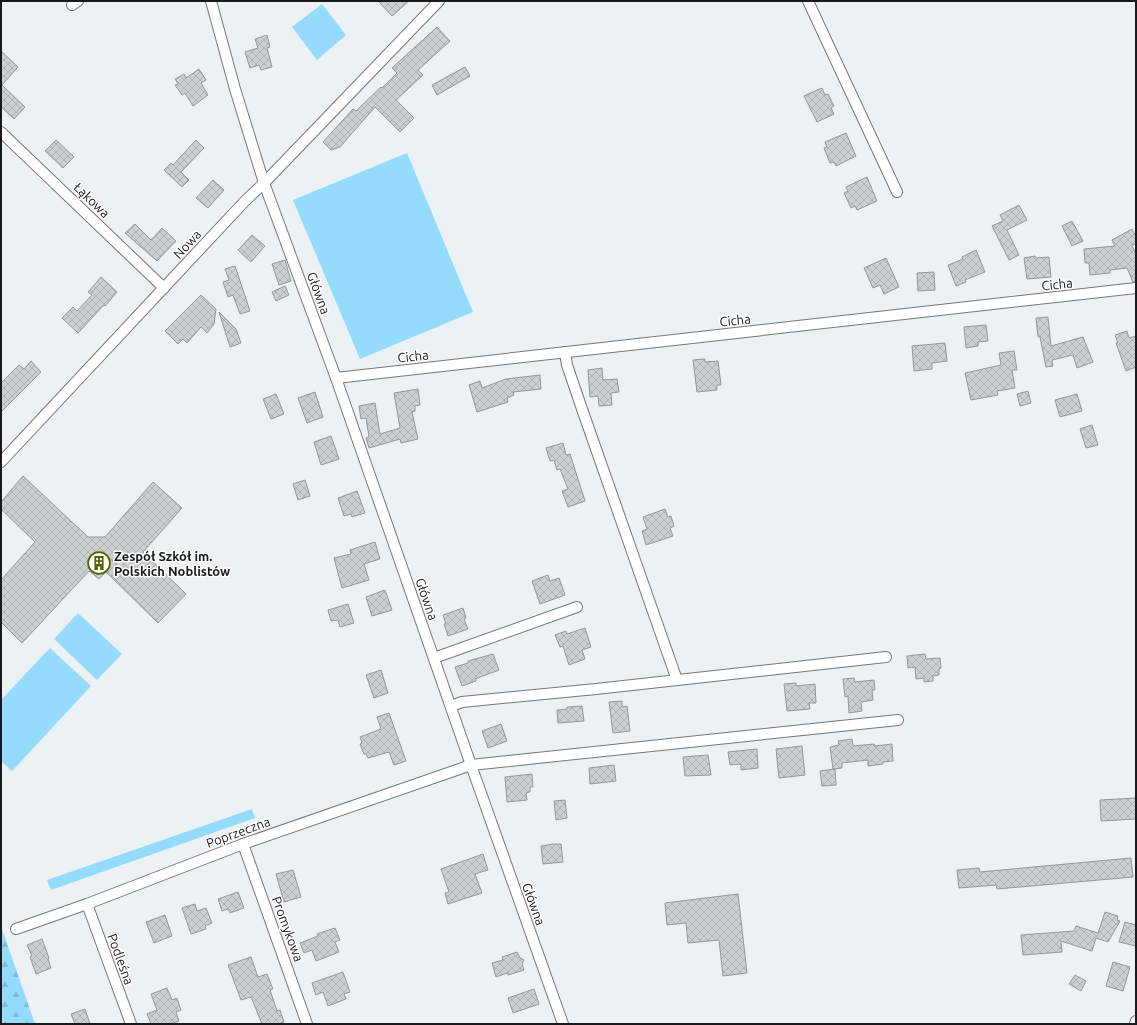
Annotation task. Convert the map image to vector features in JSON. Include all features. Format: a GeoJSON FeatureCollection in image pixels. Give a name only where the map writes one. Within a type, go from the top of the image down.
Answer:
{"type":"FeatureCollection","features":[{"type":"Feature","properties":{"kind":"street"},"geometry":{"type":"LineString","coordinates":[[211,1],[235,89],[264,183]]}},
{"type":"Feature","properties":{"kind":"street","name":"Nowa"},"geometry":{"type":"LineString","coordinates":[[1,462],[245,201],[439,1]]}},
{"type":"Feature","properties":{"kind":"street"},"geometry":{"type":"LineString","coordinates":[[808,1],[897,192]]}},
{"type":"Feature","properties":{"kind":"street","name":"Łąkowa"},"geometry":{"type":"LineString","coordinates":[[1,132],[164,288]]}},
{"type":"Feature","properties":{"kind":"street","name":"Główna"},"geometry":{"type":"LineString","coordinates":[[264,183],[336,378],[563,1024]]}},
{"type":"Feature","properties":{"kind":"street","name":"Cicha"},"geometry":{"type":"LineString","coordinates":[[336,378],[1136,288]]}},
{"type":"Feature","properties":{"kind":"street"},"geometry":{"type":"LineString","coordinates":[[565,352],[567,365],[582,409],[677,680]]}},
{"type":"Feature","properties":{"kind":"street"},"geometry":{"type":"LineString","coordinates":[[434,658],[577,607]]}},
{"type":"Feature","properties":{"kind":"street"},"geometry":{"type":"LineString","coordinates":[[451,706],[462,702],[886,657]]}},
{"type":"Feature","properties":{"kind":"street","name":"Poprzeczna"},"geometry":{"type":"LineString","coordinates":[[16,929],[87,904],[243,844],[471,765],[898,720]]}},
{"type":"Feature","properties":{"kind":"street","name":"Promykowa"},"geometry":{"type":"LineString","coordinates":[[243,844],[308,1024]]}},
{"type":"Feature","properties":{"kind":"street","name":"Podleśna"},"geometry":{"type":"LineString","coordinates":[[87,904],[131,1024]]}},
{"type":"Feature","properties":{"kind":"green space"},"geometry":{"type":"Polygon","coordinates":[[[322,4],[346,35],[317,60],[292,27],[322,4]]]}},
{"type":"Feature","properties":{"kind":"green space"},"geometry":{"type":"Polygon","coordinates":[[[407,153],[473,312],[360,359],[293,200],[407,153]]]}},
{"type":"Feature","properties":{"kind":"green space"},"geometry":{"type":"Polygon","coordinates":[[[78,613],[122,654],[97,680],[54,639],[78,613]]]}},
{"type":"Feature","properties":{"kind":"green space"},"geometry":{"type":"Polygon","coordinates":[[[50,648],[91,686],[12,771],[1,761],[1,700],[50,648]]]}},
{"type":"Feature","properties":{"kind":"green space"},"geometry":{"type":"Polygon","coordinates":[[[252,809],[255,818],[51,890],[47,880],[252,809]]]}},
{"type":"Feature","properties":{"kind":"green space"},"geometry":{"type":"Polygon","coordinates":[[[1,926],[35,1024],[1,1024],[1,926]]]}},
{"type":"Feature","properties":{"kind":"building"},"geometry":{"type":"Polygon","coordinates":[[[378,1],[409,1],[392,16],[378,1]]]}},
{"type":"Feature","properties":{"kind":"building"},"geometry":{"type":"Polygon","coordinates":[[[437,27],[450,41],[418,70],[423,75],[396,100],[414,118],[400,132],[375,107],[340,147],[331,150],[323,142],[353,109],[356,111],[397,73],[392,68],[437,27]]]}},
{"type":"Feature","properties":{"kind":"building"},"geometry":{"type":"Polygon","coordinates":[[[267,35],[270,47],[267,48],[272,67],[261,70],[259,65],[250,68],[245,52],[258,48],[255,39],[267,35]]]}},
{"type":"Feature","properties":{"kind":"building"},"geometry":{"type":"Polygon","coordinates":[[[1,51],[18,67],[2,85],[25,107],[14,119],[1,107],[1,51]]]}},
{"type":"Feature","properties":{"kind":"building"},"geometry":{"type":"Polygon","coordinates":[[[465,67],[470,76],[437,95],[432,85],[465,67]]]}},
{"type":"Feature","properties":{"kind":"building"},"geometry":{"type":"Polygon","coordinates":[[[199,69],[206,80],[201,83],[208,95],[193,106],[185,93],[182,95],[175,85],[178,84],[175,79],[184,74],[186,78],[199,69]]]}},
{"type":"Feature","properties":{"kind":"building"},"geometry":{"type":"Polygon","coordinates":[[[822,88],[825,95],[828,94],[834,106],[831,108],[834,114],[817,122],[804,96],[822,88]]]}},
{"type":"Feature","properties":{"kind":"building"},"geometry":{"type":"Polygon","coordinates":[[[846,133],[856,156],[836,166],[834,162],[830,163],[824,148],[827,147],[825,142],[846,133]]]}},
{"type":"Feature","properties":{"kind":"building"},"geometry":{"type":"Polygon","coordinates":[[[56,140],[74,157],[63,168],[45,151],[56,140]]]}},
{"type":"Feature","properties":{"kind":"building"},"geometry":{"type":"Polygon","coordinates":[[[196,140],[204,148],[181,172],[189,180],[182,187],[164,170],[171,163],[173,165],[196,140]]]}},
{"type":"Feature","properties":{"kind":"building"},"geometry":{"type":"Polygon","coordinates":[[[867,177],[877,201],[857,210],[855,206],[851,208],[844,193],[848,191],[846,187],[867,177]]]}},
{"type":"Feature","properties":{"kind":"building"},"geometry":{"type":"Polygon","coordinates":[[[213,180],[224,190],[208,208],[196,198],[213,180]]]}},
{"type":"Feature","properties":{"kind":"building"},"geometry":{"type":"Polygon","coordinates":[[[1019,205],[1027,220],[1007,230],[1019,255],[1009,260],[992,226],[1003,221],[1000,215],[1019,205]]]}},
{"type":"Feature","properties":{"kind":"building"},"geometry":{"type":"Polygon","coordinates":[[[1072,221],[1083,241],[1072,246],[1062,226],[1072,221]]]}},
{"type":"Feature","properties":{"kind":"building"},"geometry":{"type":"Polygon","coordinates":[[[135,224],[151,240],[162,228],[176,241],[157,261],[125,233],[135,224]]]}},
{"type":"Feature","properties":{"kind":"building"},"geometry":{"type":"Polygon","coordinates":[[[1132,229],[1136,237],[1136,243],[1132,246],[1136,254],[1136,282],[1133,282],[1127,268],[1110,270],[1110,273],[1090,275],[1089,263],[1085,263],[1084,249],[1115,246],[1112,240],[1132,229]]]}},
{"type":"Feature","properties":{"kind":"building"},"geometry":{"type":"Polygon","coordinates":[[[252,235],[265,246],[251,262],[238,250],[252,235]]]}},
{"type":"Feature","properties":{"kind":"building"},"geometry":{"type":"Polygon","coordinates":[[[976,250],[985,272],[965,280],[966,282],[956,286],[948,265],[963,259],[962,257],[976,250]]]}},
{"type":"Feature","properties":{"kind":"building"},"geometry":{"type":"Polygon","coordinates":[[[1035,256],[1036,258],[1049,257],[1051,277],[1027,279],[1024,258],[1035,256]]]}},
{"type":"Feature","properties":{"kind":"building"},"geometry":{"type":"Polygon","coordinates":[[[886,258],[899,287],[884,294],[880,285],[873,288],[864,268],[886,258]]]}},
{"type":"Feature","properties":{"kind":"building"},"geometry":{"type":"Polygon","coordinates":[[[285,260],[291,281],[279,285],[272,264],[285,260]]]}},
{"type":"Feature","properties":{"kind":"building"},"geometry":{"type":"Polygon","coordinates":[[[235,266],[250,311],[240,314],[233,295],[228,297],[223,282],[229,280],[225,269],[235,266]]]}},
{"type":"Feature","properties":{"kind":"building"},"geometry":{"type":"Polygon","coordinates":[[[934,272],[935,290],[918,291],[917,273],[934,272]]]}},
{"type":"Feature","properties":{"kind":"building"},"geometry":{"type":"Polygon","coordinates":[[[101,277],[117,292],[78,333],[62,318],[73,307],[77,311],[92,295],[88,292],[101,277]]]}},
{"type":"Feature","properties":{"kind":"building"},"geometry":{"type":"Polygon","coordinates":[[[285,286],[289,295],[276,301],[272,292],[285,286]]]}},
{"type":"Feature","properties":{"kind":"building"},"geometry":{"type":"Polygon","coordinates":[[[201,295],[216,309],[214,324],[207,333],[201,327],[187,343],[183,339],[178,344],[165,331],[201,295]]]}},
{"type":"Feature","properties":{"kind":"building"},"geometry":{"type":"Polygon","coordinates":[[[219,312],[236,329],[241,343],[230,347],[219,312]]]}},
{"type":"Feature","properties":{"kind":"building"},"geometry":{"type":"Polygon","coordinates":[[[1048,317],[1051,346],[1083,337],[1093,362],[1077,368],[1073,355],[1052,360],[1053,366],[1046,367],[1040,337],[1038,337],[1036,318],[1048,317]]]}},
{"type":"Feature","properties":{"kind":"building"},"geometry":{"type":"Polygon","coordinates":[[[986,325],[988,341],[978,342],[978,346],[966,348],[964,327],[986,325]]]}},
{"type":"Feature","properties":{"kind":"building"},"geometry":{"type":"Polygon","coordinates":[[[1127,331],[1129,338],[1136,336],[1136,367],[1126,371],[1116,343],[1118,343],[1115,335],[1127,331]]]}},
{"type":"Feature","properties":{"kind":"building"},"geometry":{"type":"Polygon","coordinates":[[[945,343],[947,361],[932,363],[932,369],[914,371],[912,346],[945,343]]]}},
{"type":"Feature","properties":{"kind":"building"},"geometry":{"type":"Polygon","coordinates":[[[1014,351],[1017,370],[1012,370],[1015,388],[997,391],[998,395],[971,400],[965,373],[1001,365],[999,353],[1014,351]]]}},
{"type":"Feature","properties":{"kind":"building"},"geometry":{"type":"Polygon","coordinates":[[[705,359],[705,362],[718,361],[721,385],[717,385],[717,390],[697,392],[693,360],[705,359]]]}},
{"type":"Feature","properties":{"kind":"building"},"geometry":{"type":"Polygon","coordinates":[[[31,361],[41,372],[1,412],[1,383],[19,365],[24,369],[31,361]]]}},
{"type":"Feature","properties":{"kind":"building"},"geometry":{"type":"Polygon","coordinates":[[[602,368],[603,380],[617,379],[619,392],[611,393],[612,405],[599,406],[598,396],[590,397],[588,370],[602,368]]]}},
{"type":"Feature","properties":{"kind":"building"},"geometry":{"type":"Polygon","coordinates":[[[540,375],[541,389],[513,392],[514,395],[507,398],[508,402],[477,412],[469,385],[480,381],[482,388],[506,379],[540,375]]]}},
{"type":"Feature","properties":{"kind":"building"},"geometry":{"type":"Polygon","coordinates":[[[418,389],[420,405],[415,406],[415,411],[412,412],[418,439],[401,443],[400,439],[369,448],[366,438],[369,437],[366,418],[361,419],[359,406],[375,403],[380,434],[400,428],[394,393],[418,389]]]}},
{"type":"Feature","properties":{"kind":"building"},"geometry":{"type":"Polygon","coordinates":[[[1028,391],[1031,403],[1020,406],[1017,394],[1028,391]]]}},
{"type":"Feature","properties":{"kind":"building"},"geometry":{"type":"Polygon","coordinates":[[[315,392],[323,417],[307,423],[298,398],[315,392]]]}},
{"type":"Feature","properties":{"kind":"building"},"geometry":{"type":"Polygon","coordinates":[[[276,394],[284,414],[271,419],[263,399],[276,394]]]}},
{"type":"Feature","properties":{"kind":"building"},"geometry":{"type":"Polygon","coordinates":[[[1077,394],[1082,411],[1060,417],[1055,400],[1077,394]]]}},
{"type":"Feature","properties":{"kind":"building"},"geometry":{"type":"Polygon","coordinates":[[[1092,425],[1098,445],[1086,448],[1080,429],[1092,425]]]}},
{"type":"Feature","properties":{"kind":"building"},"geometry":{"type":"Polygon","coordinates":[[[331,436],[339,459],[321,465],[314,442],[331,436]]]}},
{"type":"Feature","properties":{"kind":"building"},"geometry":{"type":"Polygon","coordinates":[[[563,443],[566,455],[570,454],[585,501],[568,507],[562,491],[568,489],[560,469],[557,470],[554,460],[550,461],[546,448],[563,443]]]}},
{"type":"Feature","properties":{"kind":"building","name":"Zespół Szkół im. Polskich Noblistów"},"geometry":{"type":"Polygon","coordinates":[[[23,476],[88,537],[105,537],[153,482],[182,508],[143,552],[186,594],[158,623],[106,572],[99,579],[89,571],[22,643],[1,622],[1,580],[35,542],[1,509],[1,502],[23,476]]]}},
{"type":"Feature","properties":{"kind":"building"},"geometry":{"type":"Polygon","coordinates":[[[305,480],[310,496],[298,500],[293,484],[305,480]]]}},
{"type":"Feature","properties":{"kind":"building"},"geometry":{"type":"Polygon","coordinates":[[[357,491],[365,513],[352,517],[351,514],[344,516],[338,498],[357,491]]]}},
{"type":"Feature","properties":{"kind":"building"},"geometry":{"type":"Polygon","coordinates":[[[665,509],[668,517],[671,516],[674,526],[670,528],[673,536],[646,545],[642,531],[647,529],[643,517],[665,509]]]}},
{"type":"Feature","properties":{"kind":"building"},"geometry":{"type":"Polygon","coordinates":[[[375,542],[380,559],[364,564],[369,580],[342,588],[334,558],[351,554],[350,550],[375,542]]]}},
{"type":"Feature","properties":{"kind":"building"},"geometry":{"type":"Polygon","coordinates":[[[548,575],[550,581],[559,578],[565,595],[540,604],[532,581],[548,575]]]}},
{"type":"Feature","properties":{"kind":"building"},"geometry":{"type":"Polygon","coordinates":[[[385,590],[392,610],[372,616],[366,597],[385,590]]]}},
{"type":"Feature","properties":{"kind":"building"},"geometry":{"type":"Polygon","coordinates":[[[348,604],[354,623],[340,627],[338,620],[331,621],[328,610],[348,604]]]}},
{"type":"Feature","properties":{"kind":"building"},"geometry":{"type":"Polygon","coordinates":[[[463,608],[466,618],[464,619],[468,629],[448,636],[443,615],[463,608]]]}},
{"type":"Feature","properties":{"kind":"building"},"geometry":{"type":"Polygon","coordinates":[[[585,628],[591,647],[582,650],[585,659],[569,665],[563,646],[560,647],[555,635],[566,631],[567,634],[585,628]]]}},
{"type":"Feature","properties":{"kind":"building"},"geometry":{"type":"Polygon","coordinates":[[[493,654],[499,670],[475,679],[476,681],[462,686],[455,667],[468,663],[468,661],[493,654]]]}},
{"type":"Feature","properties":{"kind":"building"},"geometry":{"type":"Polygon","coordinates":[[[925,654],[926,659],[940,658],[941,668],[939,669],[939,675],[933,676],[933,681],[924,682],[924,678],[916,679],[915,667],[908,668],[907,656],[925,654]]]}},
{"type":"Feature","properties":{"kind":"building"},"geometry":{"type":"Polygon","coordinates":[[[381,670],[388,693],[374,698],[366,675],[381,670]]]}},
{"type":"Feature","properties":{"kind":"building"},"geometry":{"type":"Polygon","coordinates":[[[854,678],[855,682],[874,680],[875,690],[872,690],[873,700],[861,702],[862,711],[849,713],[848,696],[845,697],[843,679],[854,678]]]}},
{"type":"Feature","properties":{"kind":"building"},"geometry":{"type":"Polygon","coordinates":[[[796,683],[796,686],[815,684],[816,703],[809,703],[810,709],[787,711],[784,684],[796,683]]]}},
{"type":"Feature","properties":{"kind":"building"},"geometry":{"type":"Polygon","coordinates":[[[622,701],[622,707],[627,706],[630,731],[613,733],[609,702],[622,701]]]}},
{"type":"Feature","properties":{"kind":"building"},"geometry":{"type":"Polygon","coordinates":[[[582,706],[584,721],[558,723],[557,710],[567,709],[567,707],[582,706]]]}},
{"type":"Feature","properties":{"kind":"building"},"geometry":{"type":"Polygon","coordinates":[[[389,713],[406,761],[394,765],[389,752],[368,758],[366,754],[364,754],[360,744],[362,743],[360,737],[381,729],[377,717],[389,713]]]}},
{"type":"Feature","properties":{"kind":"building"},"geometry":{"type":"Polygon","coordinates":[[[501,724],[507,741],[488,748],[482,731],[501,724]]]}},
{"type":"Feature","properties":{"kind":"building"},"geometry":{"type":"Polygon","coordinates":[[[852,739],[853,746],[892,744],[893,761],[868,766],[868,760],[842,763],[842,768],[833,769],[830,747],[839,745],[838,741],[852,739]]]}},
{"type":"Feature","properties":{"kind":"building"},"geometry":{"type":"Polygon","coordinates":[[[802,746],[805,775],[779,778],[776,749],[802,746]]]}},
{"type":"Feature","properties":{"kind":"building"},"geometry":{"type":"Polygon","coordinates":[[[757,749],[758,768],[741,770],[741,764],[730,765],[728,752],[757,749]]]}},
{"type":"Feature","properties":{"kind":"building"},"geometry":{"type":"Polygon","coordinates":[[[708,755],[711,775],[685,776],[683,757],[708,755]]]}},
{"type":"Feature","properties":{"kind":"building"},"geometry":{"type":"Polygon","coordinates":[[[614,765],[616,781],[590,784],[589,768],[614,765]]]}},
{"type":"Feature","properties":{"kind":"building"},"geometry":{"type":"Polygon","coordinates":[[[835,769],[836,785],[822,786],[820,771],[835,769]]]}},
{"type":"Feature","properties":{"kind":"building"},"geometry":{"type":"Polygon","coordinates":[[[532,774],[533,787],[530,787],[530,792],[526,793],[527,800],[507,802],[505,777],[532,774]]]}},
{"type":"Feature","properties":{"kind":"building"},"geometry":{"type":"Polygon","coordinates":[[[1136,798],[1136,819],[1101,821],[1100,800],[1136,798]]]}},
{"type":"Feature","properties":{"kind":"building"},"geometry":{"type":"Polygon","coordinates":[[[565,800],[567,818],[556,820],[554,801],[565,800]]]}},
{"type":"Feature","properties":{"kind":"building"},"geometry":{"type":"Polygon","coordinates":[[[561,844],[563,862],[543,864],[541,846],[561,844]]]}},
{"type":"Feature","properties":{"kind":"building"},"geometry":{"type":"Polygon","coordinates":[[[483,854],[488,870],[475,874],[482,893],[448,904],[445,893],[449,892],[441,869],[483,854]]]}},
{"type":"Feature","properties":{"kind":"building"},"geometry":{"type":"Polygon","coordinates":[[[1131,858],[1133,877],[997,889],[996,885],[959,888],[957,870],[979,868],[980,872],[1131,858]]]}},
{"type":"Feature","properties":{"kind":"building"},"geometry":{"type":"Polygon","coordinates":[[[293,870],[301,897],[284,902],[276,874],[293,870]]]}},
{"type":"Feature","properties":{"kind":"building"},"geometry":{"type":"Polygon","coordinates":[[[238,892],[244,908],[230,913],[228,909],[222,911],[218,899],[238,892]]]}},
{"type":"Feature","properties":{"kind":"building"},"geometry":{"type":"Polygon","coordinates":[[[738,894],[747,973],[723,976],[719,940],[688,943],[686,923],[667,925],[665,903],[738,894]]]}},
{"type":"Feature","properties":{"kind":"building"},"geometry":{"type":"Polygon","coordinates":[[[195,904],[197,911],[206,908],[212,923],[205,926],[206,929],[191,934],[182,908],[195,904]]]}},
{"type":"Feature","properties":{"kind":"building"},"geometry":{"type":"Polygon","coordinates":[[[1105,912],[1118,916],[1117,920],[1120,921],[1108,942],[1096,938],[1092,951],[1061,941],[1062,952],[1023,955],[1021,935],[1074,931],[1076,926],[1098,933],[1105,912]]]}},
{"type":"Feature","properties":{"kind":"building"},"geometry":{"type":"Polygon","coordinates":[[[165,915],[172,936],[154,943],[146,922],[165,915]]]}},
{"type":"Feature","properties":{"kind":"building"},"geometry":{"type":"Polygon","coordinates":[[[1125,922],[1136,925],[1136,946],[1119,942],[1125,922]]]}},
{"type":"Feature","properties":{"kind":"building"},"geometry":{"type":"Polygon","coordinates":[[[335,928],[340,940],[335,942],[339,952],[316,961],[312,950],[304,953],[300,943],[318,936],[317,934],[335,928]]]}},
{"type":"Feature","properties":{"kind":"building"},"geometry":{"type":"Polygon","coordinates":[[[42,939],[51,968],[36,974],[30,957],[32,956],[27,945],[42,939]]]}},
{"type":"Feature","properties":{"kind":"building"},"geometry":{"type":"Polygon","coordinates":[[[517,952],[520,958],[524,960],[522,964],[524,970],[508,975],[507,973],[496,977],[492,963],[503,960],[502,957],[517,952]]]}},
{"type":"Feature","properties":{"kind":"building"},"geometry":{"type":"Polygon","coordinates":[[[251,957],[258,977],[267,974],[273,989],[270,990],[277,1011],[280,1010],[284,1022],[278,1024],[262,1024],[251,997],[241,1000],[228,965],[251,957]]]}},
{"type":"Feature","properties":{"kind":"building"},"geometry":{"type":"Polygon","coordinates":[[[1113,962],[1130,967],[1123,991],[1106,986],[1113,962]]]}},
{"type":"Feature","properties":{"kind":"building"},"geometry":{"type":"Polygon","coordinates":[[[343,972],[350,992],[344,994],[346,999],[328,1006],[323,992],[316,995],[312,983],[343,972]]]}},
{"type":"Feature","properties":{"kind":"building"},"geometry":{"type":"Polygon","coordinates":[[[1075,975],[1086,981],[1081,991],[1069,984],[1075,975]]]}},
{"type":"Feature","properties":{"kind":"building"},"geometry":{"type":"Polygon","coordinates":[[[167,988],[172,1000],[177,998],[181,1010],[176,1012],[179,1021],[169,1024],[151,1024],[147,1014],[157,1010],[151,994],[167,988]]]}},
{"type":"Feature","properties":{"kind":"building"},"geometry":{"type":"Polygon","coordinates":[[[534,989],[539,1004],[513,1013],[508,998],[534,989]]]}},
{"type":"Feature","properties":{"kind":"building"},"geometry":{"type":"Polygon","coordinates":[[[85,1009],[90,1024],[75,1024],[71,1014],[85,1009]]]}},
{"type":"Feature","properties":{"kind":"place","name":"Zespół Szkół im. Polskich Noblistów"},"geometry":{"type":"Point","coordinates":[99,563]}}]}
